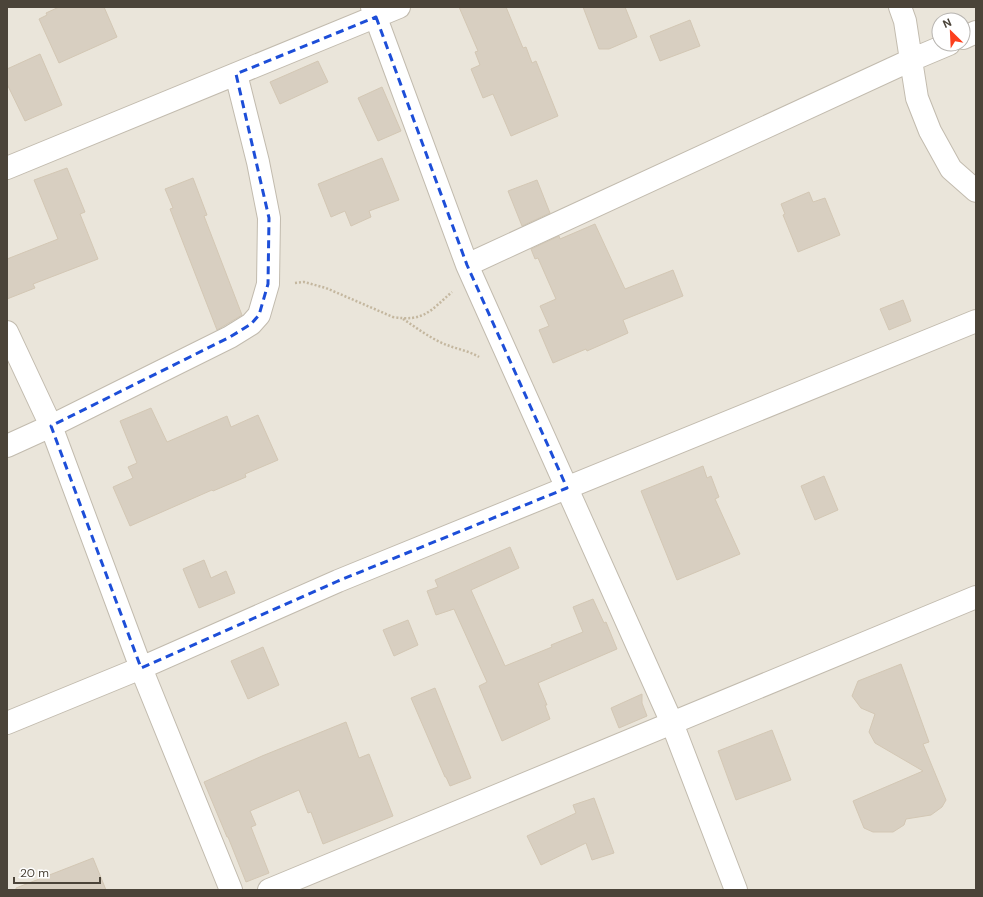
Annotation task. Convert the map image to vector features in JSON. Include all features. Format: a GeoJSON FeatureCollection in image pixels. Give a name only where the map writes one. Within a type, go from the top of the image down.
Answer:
{"type":"FeatureCollection","features":[{"type":"Feature","properties":{"kind":"street"},"geometry":{"type":"LineString","coordinates":[[7,168],[236,74],[374,12],[400,7]]}},
{"type":"Feature","properties":{"kind":"street"},"geometry":{"type":"LineString","coordinates":[[900,7],[905,21],[917,98],[930,131],[951,169],[976,191]]}},
{"type":"Feature","properties":{"kind":"street"},"geometry":{"type":"LineString","coordinates":[[374,12],[469,269],[672,723],[736,890]]}},
{"type":"Feature","properties":{"kind":"street"},"geometry":{"type":"LineString","coordinates":[[469,269],[931,52]]}},
{"type":"Feature","properties":{"kind":"street"},"geometry":{"type":"LineString","coordinates":[[7,446],[52,426],[230,337],[251,324],[259,315],[268,284],[269,218],[258,162],[236,74]]}},
{"type":"Feature","properties":{"kind":"street"},"geometry":{"type":"LineString","coordinates":[[7,723],[141,668],[338,581],[976,321]]}},
{"type":"Feature","properties":{"kind":"street"},"geometry":{"type":"LineString","coordinates":[[7,332],[52,426],[141,668],[231,890]]}},
{"type":"Feature","properties":{"kind":"street"},"geometry":{"type":"LineString","coordinates":[[269,890],[976,597]]}},
{"type":"Feature","properties":{"kind":"path"},"geometry":{"type":"LineString","coordinates":[[268,284],[304,282],[326,288],[393,317],[414,319],[431,312],[469,269]]}},
{"type":"Feature","properties":{"kind":"path"},"geometry":{"type":"LineString","coordinates":[[403,319],[424,333],[445,344],[477,356],[482,361]]}},
{"type":"Feature","properties":{"kind":"highlighted area"},"geometry":{"type":"Polygon","coordinates":[[[376,17],[467,265],[567,488],[338,581],[141,668],[51,426],[230,337],[251,324],[259,315],[268,284],[269,218],[236,74],[376,17]]]}},
{"type":"Feature","properties":{"kind":"shaded area"},"geometry":{"type":"Polygon","coordinates":[[[7,7],[976,7],[976,890],[7,890],[7,7]]]}},
{"type":"Feature","properties":{"kind":"building"},"geometry":{"type":"Polygon","coordinates":[[[59,7],[104,7],[117,37],[59,63],[39,19],[47,15],[46,13],[59,7]]]}},
{"type":"Feature","properties":{"kind":"building"},"geometry":{"type":"Polygon","coordinates":[[[459,7],[506,7],[523,48],[526,47],[532,63],[536,61],[558,116],[511,136],[493,94],[483,98],[471,69],[480,65],[475,52],[478,51],[459,7]]]}},
{"type":"Feature","properties":{"kind":"building"},"geometry":{"type":"Polygon","coordinates":[[[583,7],[625,7],[637,37],[609,49],[599,49],[583,7]]]}},
{"type":"Feature","properties":{"kind":"building"},"geometry":{"type":"Polygon","coordinates":[[[690,20],[700,46],[660,61],[650,36],[690,20]]]}},
{"type":"Feature","properties":{"kind":"building"},"geometry":{"type":"Polygon","coordinates":[[[40,54],[62,105],[25,121],[7,84],[7,69],[40,54]]]}},
{"type":"Feature","properties":{"kind":"building"},"geometry":{"type":"Polygon","coordinates":[[[318,61],[328,82],[280,104],[270,82],[318,61]]]}},
{"type":"Feature","properties":{"kind":"building"},"geometry":{"type":"Polygon","coordinates":[[[382,87],[401,131],[378,141],[358,98],[382,87]]]}},
{"type":"Feature","properties":{"kind":"building"},"geometry":{"type":"Polygon","coordinates":[[[382,158],[399,200],[369,211],[371,217],[351,226],[345,211],[331,217],[318,184],[382,158]]]}},
{"type":"Feature","properties":{"kind":"building"},"geometry":{"type":"Polygon","coordinates":[[[67,168],[85,212],[80,214],[98,259],[33,284],[35,288],[7,299],[7,259],[58,239],[34,180],[67,168]]]}},
{"type":"Feature","properties":{"kind":"building"},"geometry":{"type":"Polygon","coordinates":[[[193,178],[207,215],[204,216],[242,315],[217,330],[170,209],[173,208],[165,189],[193,178]]]}},
{"type":"Feature","properties":{"kind":"building"},"geometry":{"type":"Polygon","coordinates":[[[537,180],[550,213],[522,226],[508,191],[537,180]]]}},
{"type":"Feature","properties":{"kind":"building"},"geometry":{"type":"Polygon","coordinates":[[[809,192],[813,202],[825,198],[840,235],[798,252],[783,215],[785,214],[781,204],[809,192]]]}},
{"type":"Feature","properties":{"kind":"building"},"geometry":{"type":"Polygon","coordinates":[[[595,224],[625,289],[673,270],[683,296],[623,320],[628,333],[587,351],[586,349],[553,363],[539,330],[549,326],[540,306],[556,299],[538,258],[535,259],[531,249],[559,236],[560,239],[595,224]]]}},
{"type":"Feature","properties":{"kind":"building"},"geometry":{"type":"Polygon","coordinates":[[[903,300],[911,321],[889,330],[880,309],[903,300]]]}},
{"type":"Feature","properties":{"kind":"building"},"geometry":{"type":"Polygon","coordinates":[[[151,408],[167,442],[227,416],[231,427],[258,415],[278,460],[245,474],[246,477],[213,491],[212,490],[130,526],[113,487],[133,478],[128,467],[137,463],[120,421],[151,408]]]}},
{"type":"Feature","properties":{"kind":"building"},"geometry":{"type":"Polygon","coordinates":[[[703,466],[707,478],[711,476],[719,497],[715,499],[740,554],[677,580],[641,491],[703,466]]]}},
{"type":"Feature","properties":{"kind":"building"},"geometry":{"type":"Polygon","coordinates":[[[824,476],[838,510],[815,520],[801,486],[824,476]]]}},
{"type":"Feature","properties":{"kind":"building"},"geometry":{"type":"Polygon","coordinates":[[[510,547],[519,568],[471,590],[505,666],[552,647],[551,645],[583,632],[573,607],[593,599],[604,623],[606,622],[617,649],[538,683],[547,705],[545,705],[550,719],[502,741],[479,686],[487,682],[454,609],[436,615],[427,591],[438,587],[435,580],[510,547]]]}},
{"type":"Feature","properties":{"kind":"building"},"geometry":{"type":"Polygon","coordinates":[[[204,560],[211,578],[226,571],[235,593],[199,608],[183,569],[204,560]]]}},
{"type":"Feature","properties":{"kind":"building"},"geometry":{"type":"Polygon","coordinates":[[[408,620],[418,645],[394,656],[383,630],[408,620]]]}},
{"type":"Feature","properties":{"kind":"building"},"geometry":{"type":"Polygon","coordinates":[[[263,647],[279,685],[248,699],[231,661],[263,647]]]}},
{"type":"Feature","properties":{"kind":"building"},"geometry":{"type":"Polygon","coordinates":[[[901,664],[929,742],[923,744],[946,800],[942,807],[931,815],[906,819],[904,825],[893,832],[873,832],[864,828],[853,801],[923,771],[875,743],[869,732],[875,714],[861,708],[852,696],[858,681],[901,664]]]}},
{"type":"Feature","properties":{"kind":"building"},"geometry":{"type":"Polygon","coordinates":[[[435,688],[471,778],[450,786],[411,698],[435,688]]]}},
{"type":"Feature","properties":{"kind":"building"},"geometry":{"type":"Polygon","coordinates":[[[642,694],[642,703],[647,716],[619,728],[611,708],[642,694]]]}},
{"type":"Feature","properties":{"kind":"building"},"geometry":{"type":"Polygon","coordinates":[[[346,722],[359,758],[369,754],[393,816],[323,844],[311,812],[308,813],[299,790],[250,811],[256,825],[251,827],[269,873],[246,882],[204,782],[262,756],[346,722]]]}},
{"type":"Feature","properties":{"kind":"building"},"geometry":{"type":"Polygon","coordinates":[[[772,730],[791,780],[736,800],[718,751],[772,730]]]}},
{"type":"Feature","properties":{"kind":"building"},"geometry":{"type":"Polygon","coordinates":[[[594,798],[614,853],[592,860],[586,843],[541,865],[527,836],[576,813],[573,805],[594,798]]]}},
{"type":"Feature","properties":{"kind":"building"},"geometry":{"type":"Polygon","coordinates":[[[93,858],[106,890],[16,890],[16,888],[93,858]]]}}]}
